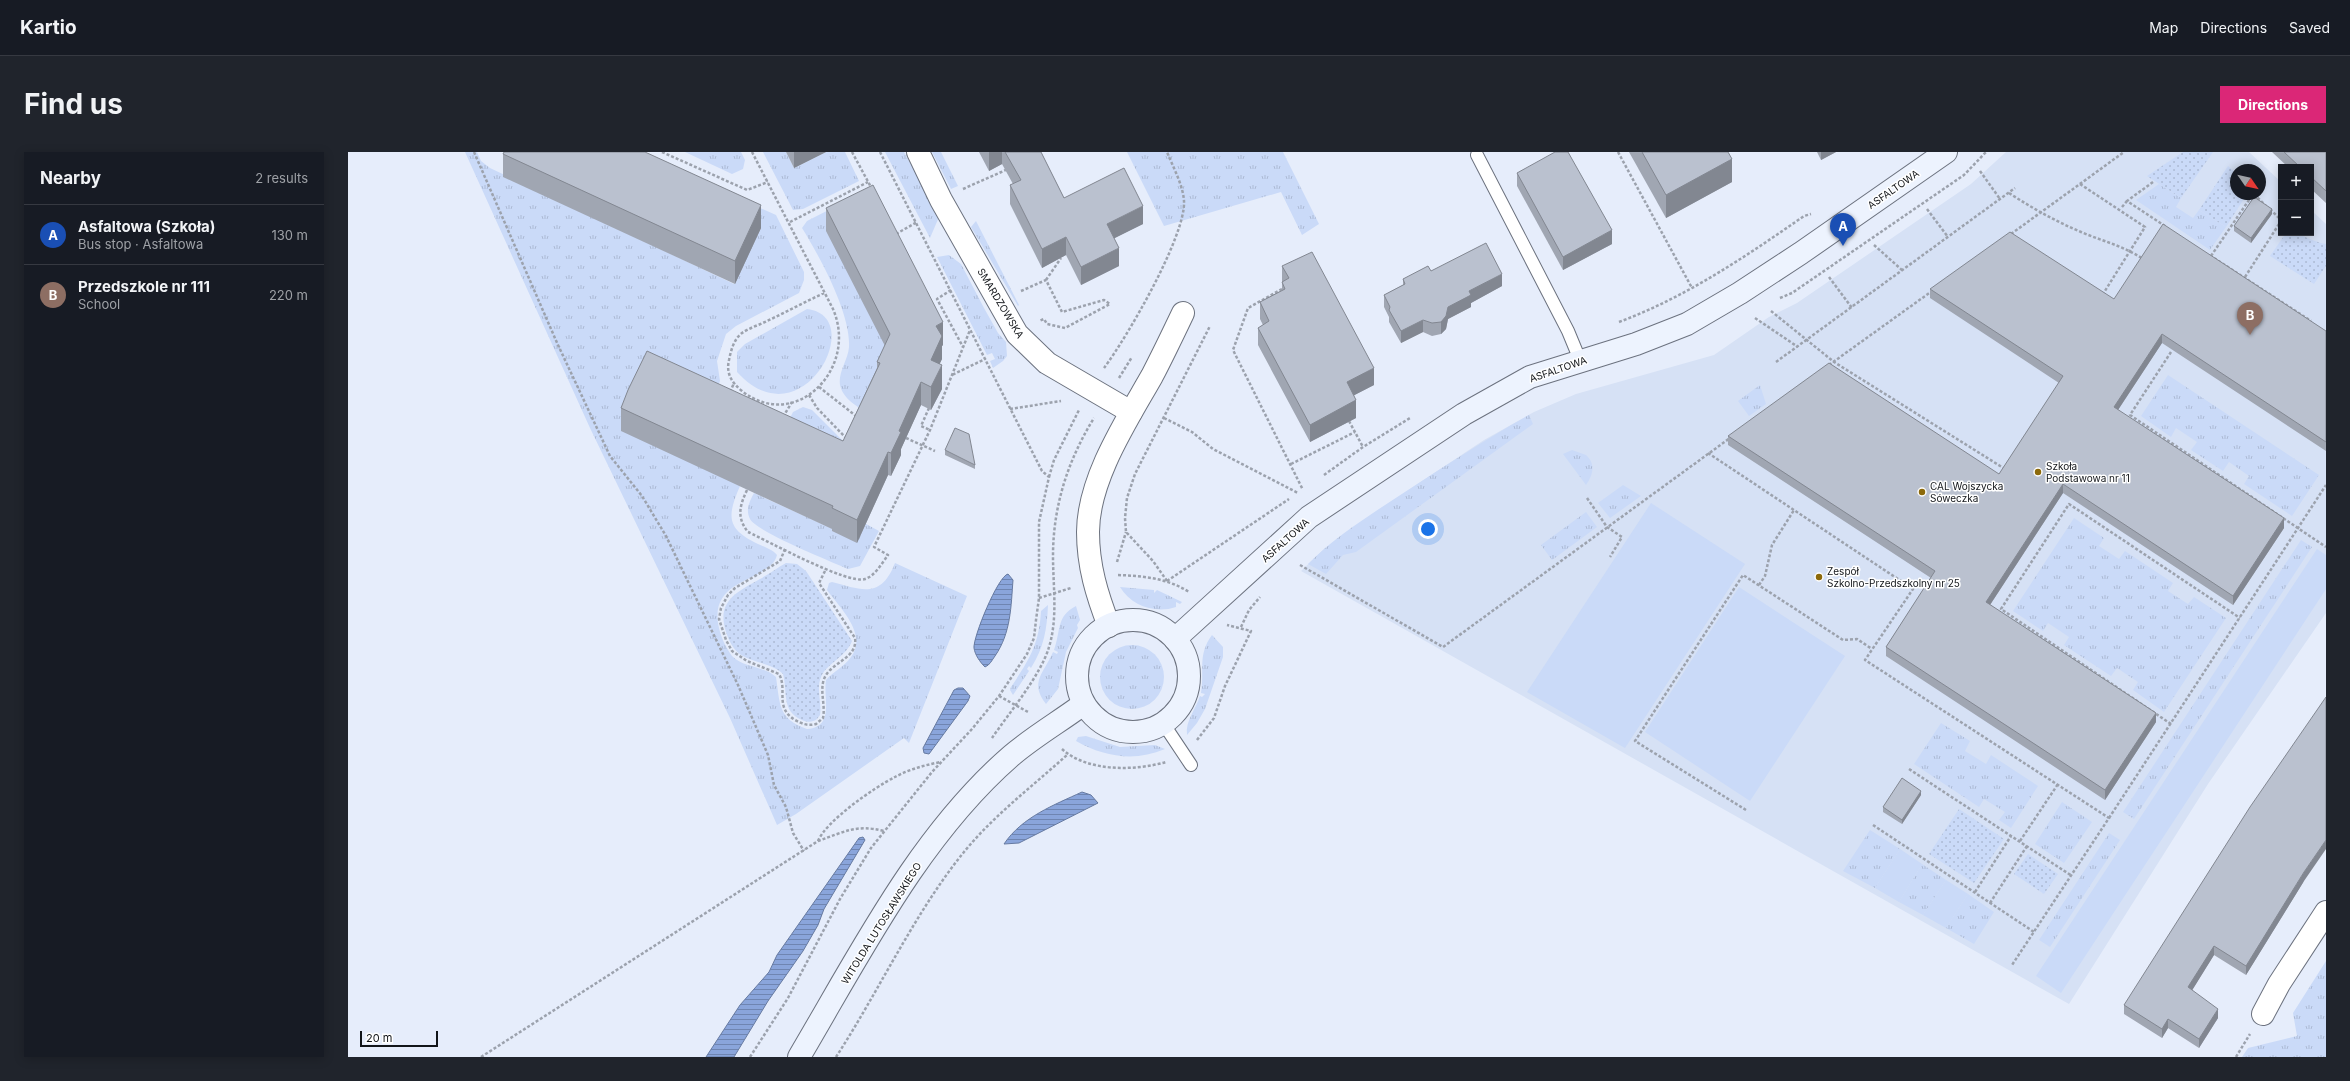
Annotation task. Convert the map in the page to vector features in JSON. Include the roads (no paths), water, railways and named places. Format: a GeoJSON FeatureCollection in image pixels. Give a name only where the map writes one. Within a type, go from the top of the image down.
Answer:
{"type":"FeatureCollection","features":[{"type":"Feature","properties":{"kind":"street","name":"SMARDZOWSKA"},"geometry":{"type":"LineString","coordinates":[[918,152],[941,200],[1018,334],[1047,362],[1131,412]]}},
{"type":"Feature","properties":{"kind":"street","name":"ASFALTOWA"},"geometry":{"type":"LineString","coordinates":[[1175,639],[1309,518],[1464,414],[1530,377],[1580,360],[1636,344],[1687,324],[1776,269],[1946,152]]}},
{"type":"Feature","properties":{"kind":"street"},"geometry":{"type":"LineString","coordinates":[[1109,626],[1093,580],[1088,530],[1095,487],[1131,412],[1184,313]]}},
{"type":"Feature","properties":{"kind":"street"},"geometry":{"type":"LineString","coordinates":[[1136,620],[1154,625],[1175,639],[1188,665],[1188,683],[1183,700],[1173,715],[1163,723],[1143,732],[1125,732],[1108,726],[1082,705],[1077,682],[1079,663],[1086,645],[1097,632],[1123,621],[1136,620]]}},
{"type":"Feature","properties":{"kind":"street","name":"WITOLDA LUTOSŁAWSKIEGO"},"geometry":{"type":"LineString","coordinates":[[800,1057],[880,921],[938,836],[975,793],[1012,756],[1082,705]]}},
{"type":"Feature","properties":{"kind":"street"},"geometry":{"type":"LineString","coordinates":[[2264,1014],[2279,984],[2326,912]]}},
{"type":"Feature","properties":{"kind":"lane"},"geometry":{"type":"LineString","coordinates":[[1477,155],[1568,331],[1580,360]]}},
{"type":"Feature","properties":{"kind":"lane"},"geometry":{"type":"LineString","coordinates":[[1163,723],[1191,765]]}},
{"type":"Feature","properties":{"kind":"water"},"geometry":{"type":"Polygon","coordinates":[[[1008,574],[1013,580],[1011,609],[1007,629],[1000,647],[991,662],[985,667],[975,653],[974,648],[977,632],[998,585],[1008,574]]]}},
{"type":"Feature","properties":{"kind":"water"},"geometry":{"type":"Polygon","coordinates":[[[963,688],[970,696],[968,701],[929,754],[924,753],[923,748],[954,690],[963,688]]]}},
{"type":"Feature","properties":{"kind":"water"},"geometry":{"type":"Polygon","coordinates":[[[1082,792],[1091,795],[1098,803],[1019,843],[1004,844],[1020,826],[1029,819],[1082,792]]]}},
{"type":"Feature","properties":{"kind":"water"},"geometry":{"type":"Polygon","coordinates":[[[863,837],[865,840],[824,909],[818,925],[803,951],[768,1001],[734,1057],[706,1057],[740,1005],[769,972],[777,955],[859,838],[863,837]]]}},
{"type":"Feature","properties":{"kind":"place","name":"Asfaltowa (Szkoła)"},"geometry":{"type":"Point","coordinates":[1843,246]}},
{"type":"Feature","properties":{"kind":"place","name":"Przedszkole nr 111"},"geometry":{"type":"Point","coordinates":[2250,335]}},
{"type":"Feature","properties":{"kind":"place","name":"Szkoła Podstawowa nr 11"},"geometry":{"type":"Point","coordinates":[2038,472]}},
{"type":"Feature","properties":{"kind":"place","name":"CAL Wojszycka Sóweczka"},"geometry":{"type":"Point","coordinates":[1922,492]}},
{"type":"Feature","properties":{"kind":"place","name":"Zespół Szkolno-Przedszkolny nr 25"},"geometry":{"type":"Point","coordinates":[1819,577]}}]}
